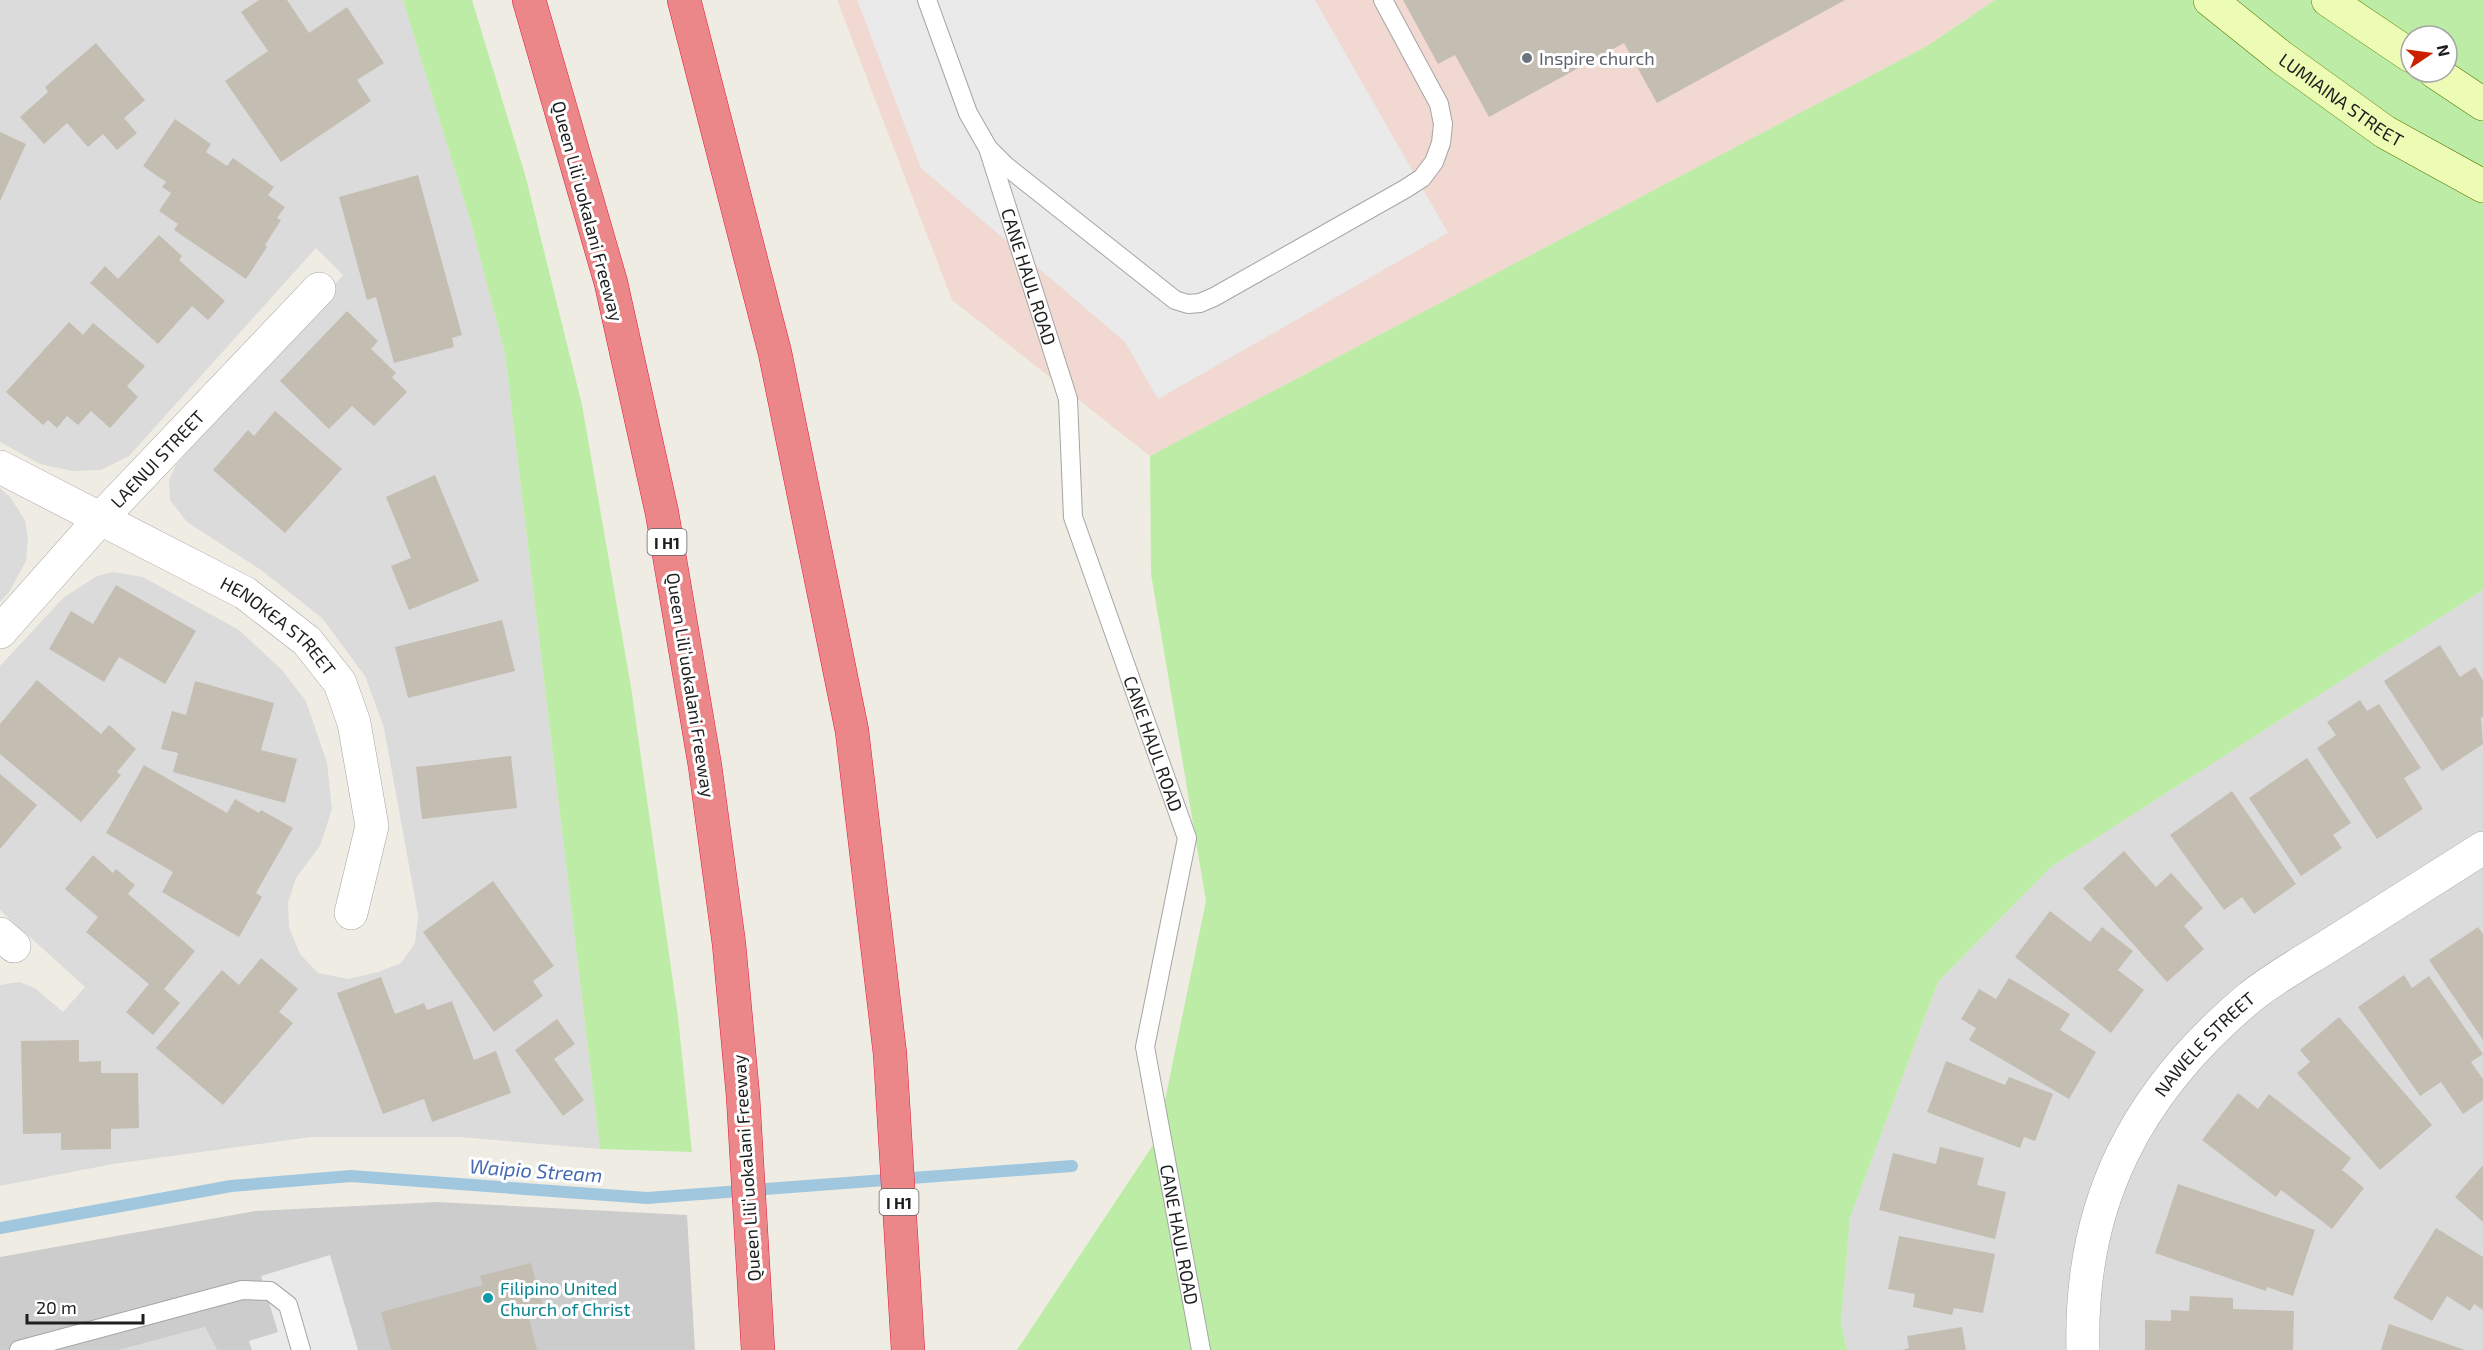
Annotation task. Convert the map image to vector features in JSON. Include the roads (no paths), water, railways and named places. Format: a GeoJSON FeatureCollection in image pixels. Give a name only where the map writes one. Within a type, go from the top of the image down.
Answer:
{"type":"FeatureCollection","features":[{"type":"Feature","properties":{"kind":"highway","name":"Queen Liliʻuokalani Freeway"},"geometry":{"type":"LineString","coordinates":[[529,0],[611,283],[662,513],[705,766],[729,944],[743,1096],[758,1350]]}},
{"type":"Feature","properties":{"kind":"highway","name":"I H1"},"geometry":{"type":"LineString","coordinates":[[684,0],[775,353],[852,731],[890,1054],[908,1350]]}},
{"type":"Feature","properties":{"kind":"main road","name":"LUMIAINA STREET"},"geometry":{"type":"LineString","coordinates":[[2210,0],[2281,57],[2385,132],[2483,186]]}},
{"type":"Feature","properties":{"kind":"main road"},"geometry":{"type":"LineString","coordinates":[[2328,0],[2399,48]]}},
{"type":"Feature","properties":{"kind":"main road"},"geometry":{"type":"LineString","coordinates":[[2453,84],[2483,104]]}},
{"type":"Feature","properties":{"kind":"street","name":"LAENUI STREET"},"geometry":{"type":"LineString","coordinates":[[0,632],[101,518],[319,289]]}},
{"type":"Feature","properties":{"kind":"street","name":"HENOKEA STREET"},"geometry":{"type":"LineString","coordinates":[[0,467],[245,593],[308,641],[339,683],[354,723],[372,826],[351,913]]}},
{"type":"Feature","properties":{"kind":"street","name":"NAWELE STREET"},"geometry":{"type":"LineString","coordinates":[[2083,1350],[2082,1318],[2088,1257],[2104,1199],[2129,1138],[2162,1087],[2203,1040],[2251,997],[2483,848]]}},
{"type":"Feature","properties":{"kind":"lane"},"geometry":{"type":"LineString","coordinates":[[927,0],[968,113],[988,148],[1006,166],[1163,292],[1175,300],[1188,304],[1200,303],[1414,184],[1434,162],[1443,134],[1439,104],[1383,0]]}},
{"type":"Feature","properties":{"kind":"lane","name":"CANE HAUL ROAD"},"geometry":{"type":"LineString","coordinates":[[988,148],[1068,399],[1073,517],[1187,838],[1145,1047],[1201,1350]]}},
{"type":"Feature","properties":{"kind":"lane"},"geometry":{"type":"LineString","coordinates":[[19,1350],[242,1290],[270,1291],[288,1305],[301,1350]]}},
{"type":"Feature","properties":{"kind":"waterway","name":"Waipio Stream"},"geometry":{"type":"LineString","coordinates":[[0,1228],[231,1186],[351,1176],[647,1198],[1072,1166]]}},
{"type":"Feature","properties":{"kind":"place","name":"Inspire church"},"geometry":{"type":"Point","coordinates":[1527,58]}},
{"type":"Feature","properties":{"kind":"place","name":"Filipino United Church of Christ"},"geometry":{"type":"Point","coordinates":[488,1298]}}]}
